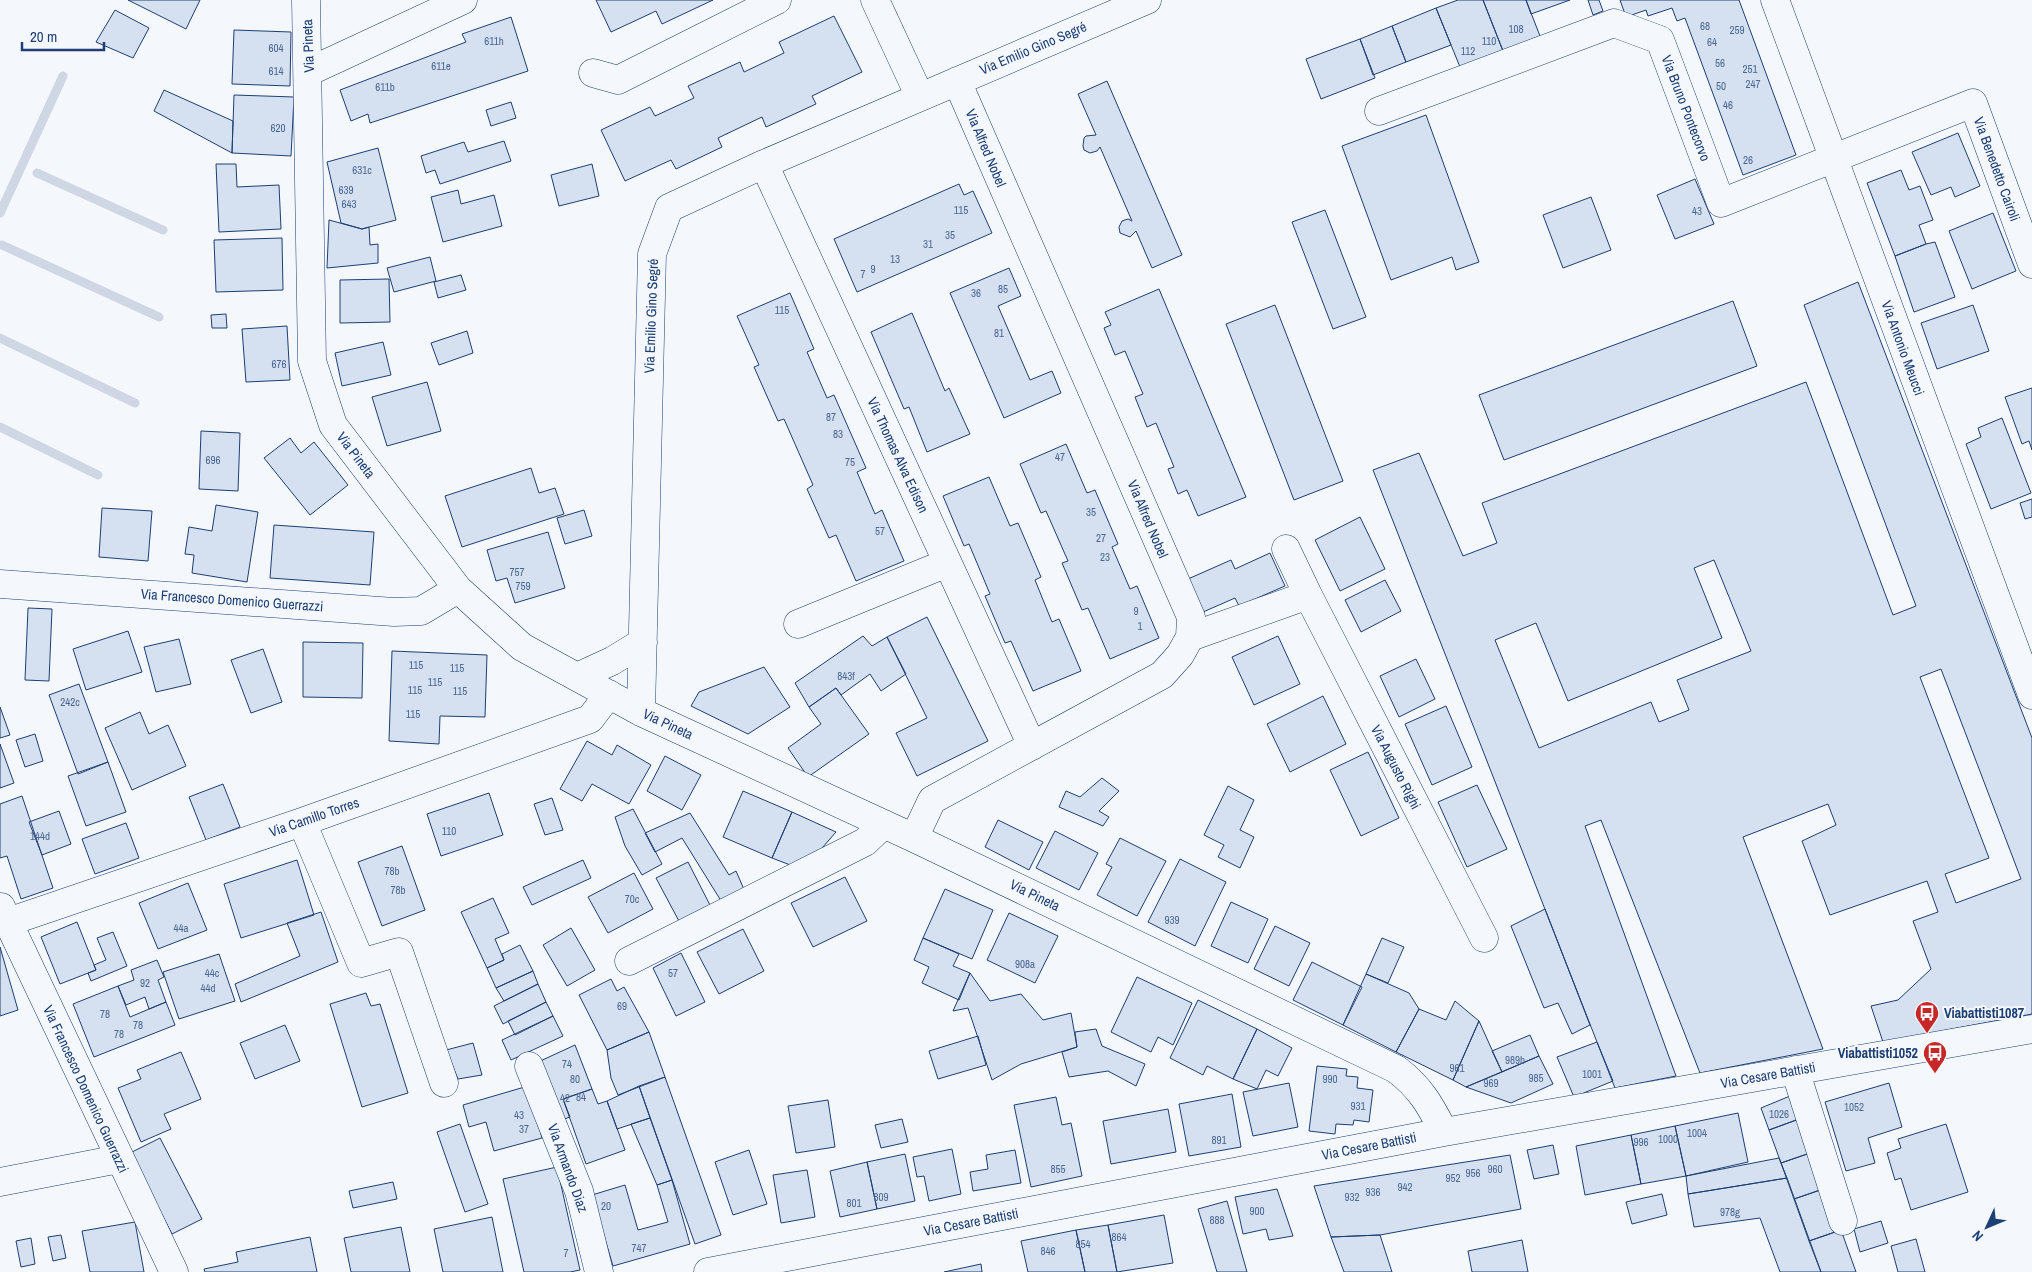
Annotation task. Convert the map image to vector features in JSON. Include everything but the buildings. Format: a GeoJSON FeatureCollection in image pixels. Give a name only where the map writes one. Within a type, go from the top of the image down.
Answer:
{"type":"FeatureCollection","features":[{"type":"Feature","properties":{"kind":"street"},"geometry":{"type":"LineString","coordinates":[[308,72],[462,0]]}},
{"type":"Feature","properties":{"kind":"street"},"geometry":{"type":"LineString","coordinates":[[593,73],[618,80],[777,0]]}},
{"type":"Feature","properties":{"kind":"street"},"geometry":{"type":"LineString","coordinates":[[875,0],[920,97]]}},
{"type":"Feature","properties":{"kind":"street","name":"Via Emilio Gino Segré"},"geometry":{"type":"LineString","coordinates":[[641,712],[652,254],[669,208],[764,164],[1146,0]]}},
{"type":"Feature","properties":{"kind":"street","name":"Via Antonio Meucci"},"geometry":{"type":"LineString","coordinates":[[1775,0],[2032,695]]}},
{"type":"Feature","properties":{"kind":"street","name":"Via Pineta"},"geometry":{"type":"LineString","coordinates":[[301,2],[308,72],[312,361],[333,424],[458,589],[522,646],[641,712],[914,838],[1396,1069],[1417,1087],[1427,1100],[1444,1132]]}},
{"type":"Feature","properties":{"kind":"street","name":"Via Bruno Pontecorvo"},"geometry":{"type":"LineString","coordinates":[[1379,111],[1614,23],[1660,40],[1722,203],[1833,159]]}},
{"type":"Feature","properties":{"kind":"street","name":"Via Alfred Nobel"},"geometry":{"type":"LineString","coordinates":[[957,81],[1190,617],[1190,637]]}},
{"type":"Feature","properties":{"kind":"street","name":"Via Benedetto Cairoli"},"geometry":{"type":"LineString","coordinates":[[1833,159],[1973,103],[2032,264]]}},
{"type":"Feature","properties":{"kind":"street","name":"Via Thomas Alva Edison"},"geometry":{"type":"LineString","coordinates":[[764,164],[1032,746]]}},
{"type":"Feature","properties":{"kind":"street","name":"Via Augusto Righi"},"geometry":{"type":"LineString","coordinates":[[1286,549],[1308,596],[1484,938]]}},
{"type":"Feature","properties":{"kind":"street"},"geometry":{"type":"LineString","coordinates":[[798,624],[948,563]]}},
{"type":"Feature","properties":{"kind":"street","name":"Via Francesco Domenico Guerrazzi"},"geometry":{"type":"LineString","coordinates":[[0,584],[394,612],[421,611],[458,589]]}},
{"type":"Feature","properties":{"kind":"street"},"geometry":{"type":"LineString","coordinates":[[914,838],[932,800],[1162,676],[1180,655],[1190,637],[1308,596]]}},
{"type":"Feature","properties":{"kind":"street"},"geometry":{"type":"LineString","coordinates":[[578,677],[612,661],[643,642]]}},
{"type":"Feature","properties":{"kind":"street","name":"Via Camillo Torres"},"geometry":{"type":"LineString","coordinates":[[4,914],[302,822],[590,719],[609,694]]}},
{"type":"Feature","properties":{"kind":"street"},"geometry":{"type":"LineString","coordinates":[[302,822],[361,963],[399,952],[444,1083]]}},
{"type":"Feature","properties":{"kind":"street"},"geometry":{"type":"LineString","coordinates":[[629,961],[865,842],[884,824]]}},
{"type":"Feature","properties":{"kind":"street","name":"Via Francesco Domenico Guerrazzi"},"geometry":{"type":"LineString","coordinates":[[4,914],[174,1272]]}},
{"type":"Feature","properties":{"kind":"street","name":"Via Cesare Battisti"},"geometry":{"type":"LineString","coordinates":[[708,1272],[1444,1132],[2032,1029]]}},
{"type":"Feature","properties":{"kind":"street","name":"Via Armando Diaz"},"geometry":{"type":"LineString","coordinates":[[529,1066],[579,1191],[599,1272]]}},
{"type":"Feature","properties":{"kind":"street"},"geometry":{"type":"LineString","coordinates":[[1794,1070],[1843,1221]]}},
{"type":"Feature","properties":{"kind":"street"},"geometry":{"type":"LineString","coordinates":[[0,1182],[119,1159]]}},
{"type":"Feature","properties":{"kind":"waterway"},"geometry":{"type":"LineString","coordinates":[[0,213],[63,76]]}},
{"type":"Feature","properties":{"kind":"waterway"},"geometry":{"type":"LineString","coordinates":[[37,173],[163,230]]}},
{"type":"Feature","properties":{"kind":"waterway"},"geometry":{"type":"LineString","coordinates":[[2,245],[159,317]]}},
{"type":"Feature","properties":{"kind":"waterway"},"geometry":{"type":"LineString","coordinates":[[0,338],[135,403]]}},
{"type":"Feature","properties":{"kind":"waterway"},"geometry":{"type":"LineString","coordinates":[[0,427],[98,475]]}},
{"type":"Feature","properties":{"kind":"place","name":"Viabattisti1087"},"geometry":{"type":"Point","coordinates":[1927,1034]}},
{"type":"Feature","properties":{"kind":"place","name":"Viabattisti1052"},"geometry":{"type":"Point","coordinates":[1935,1074]}}]}
